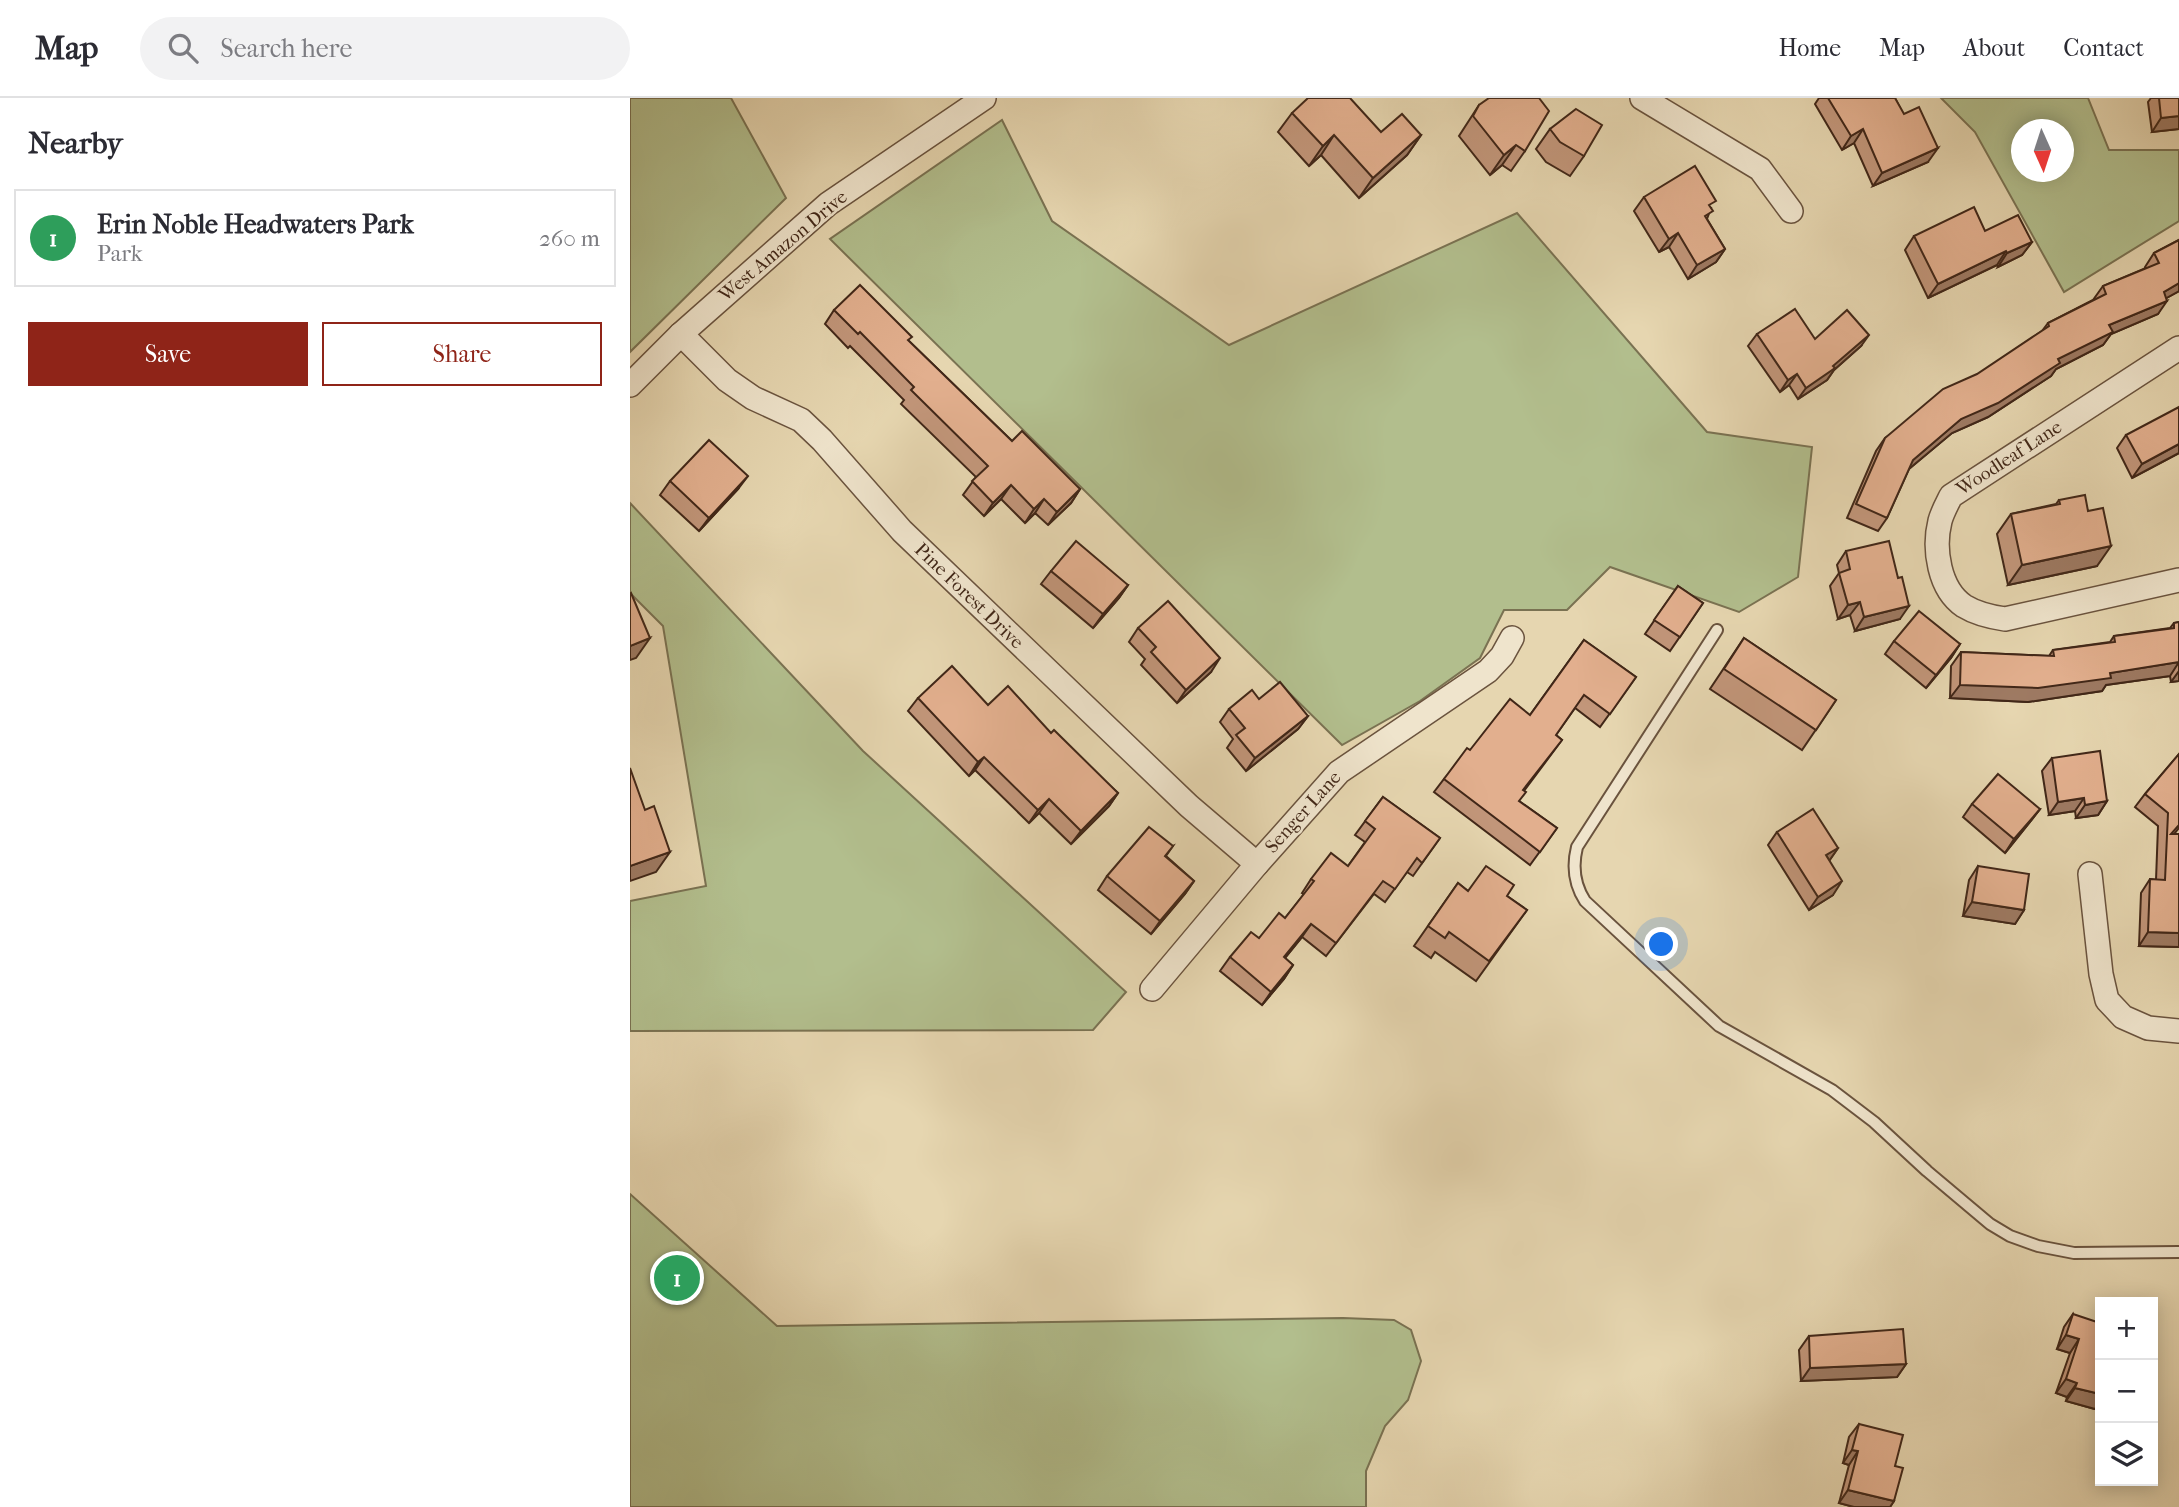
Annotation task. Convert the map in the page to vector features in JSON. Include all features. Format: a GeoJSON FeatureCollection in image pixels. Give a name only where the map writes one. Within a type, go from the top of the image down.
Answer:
{"type":"FeatureCollection","features":[{"type":"Feature","properties":{"kind":"street","name":"West Amazon Drive"},"geometry":{"type":"LineString","coordinates":[[630,385],[681,334],[828,204],[984,98]]}},
{"type":"Feature","properties":{"kind":"street"},"geometry":{"type":"LineString","coordinates":[[1642,98],[1760,169],[1791,211]]}},
{"type":"Feature","properties":{"kind":"street","name":"Pine Forest Drive"},"geometry":{"type":"LineString","coordinates":[[681,334],[727,380],[753,398],[801,420],[902,531],[1189,806],[1256,864]]}},
{"type":"Feature","properties":{"kind":"street","name":"Woodleaf Lane"},"geometry":{"type":"LineString","coordinates":[[2179,348],[1951,496],[1940,521],[1937,543],[1939,567],[1946,584],[1962,605],[1982,615],[2005,619],[2179,580]]}},
{"type":"Feature","properties":{"kind":"street","name":"Senger Lane"},"geometry":{"type":"LineString","coordinates":[[1152,989],[1256,864],[1339,772],[1488,671],[1502,656],[1512,638]]}},
{"type":"Feature","properties":{"kind":"street"},"geometry":{"type":"LineString","coordinates":[[2090,874],[2101,974],[2107,1000],[2123,1017],[2148,1028],[2179,1031]]}},
{"type":"Feature","properties":{"kind":"lane"},"geometry":{"type":"LineString","coordinates":[[1717,630],[1577,847],[1574,873],[1577,888],[1585,901],[1719,1026],[1832,1090],[1874,1122],[1990,1224],[2010,1236],[2038,1246],[2074,1253],[2179,1252]]}},
{"type":"Feature","properties":{"kind":"green space"},"geometry":{"type":"Polygon","coordinates":[[[630,98],[731,98],[786,198],[630,352],[630,98]]]}},
{"type":"Feature","properties":{"kind":"green space"},"geometry":{"type":"Polygon","coordinates":[[[1941,98],[2088,98],[2109,150],[2179,150],[2179,221],[2064,292],[1975,132],[1941,98]]]}},
{"type":"Feature","properties":{"kind":"green space"},"geometry":{"type":"Polygon","coordinates":[[[1002,120],[1052,221],[1229,345],[1517,213],[1707,432],[1812,447],[1798,577],[1739,612],[1610,567],[1567,610],[1504,610],[1480,658],[1420,701],[1342,745],[830,239],[1002,120]]]}},
{"type":"Feature","properties":{"kind":"green space"},"geometry":{"type":"Polygon","coordinates":[[[630,503],[863,751],[1126,992],[1093,1030],[630,1031],[630,901],[706,886],[663,626],[630,593],[630,503]]]}},
{"type":"Feature","properties":{"kind":"green space"},"geometry":{"type":"Polygon","coordinates":[[[630,1194],[777,1326],[1343,1318],[1394,1320],[1411,1330],[1421,1361],[1408,1400],[1385,1426],[1366,1471],[1366,1507],[630,1507],[630,1194]]]}},
{"type":"Feature","properties":{"kind":"building"},"geometry":{"type":"Polygon","coordinates":[[[1308,98],[1350,98],[1381,132],[1402,114],[1421,135],[1373,178],[1334,135],[1323,146],[1292,113],[1308,98]]]}},
{"type":"Feature","properties":{"kind":"building"},"geometry":{"type":"Polygon","coordinates":[[[1489,98],[1539,98],[1549,111],[1525,151],[1516,145],[1504,155],[1473,116],[1479,105],[1489,98]]]}},
{"type":"Feature","properties":{"kind":"building"},"geometry":{"type":"Polygon","coordinates":[[[1828,98],[1895,98],[1904,114],[1919,107],[1938,148],[1882,173],[1863,129],[1851,136],[1828,98]]]}},
{"type":"Feature","properties":{"kind":"building"},"geometry":{"type":"Polygon","coordinates":[[[2159,98],[2179,98],[2179,116],[2161,118],[2159,98]]]}},
{"type":"Feature","properties":{"kind":"building"},"geometry":{"type":"Polygon","coordinates":[[[1576,109],[1602,125],[1584,156],[1560,142],[1550,129],[1576,109]]]}},
{"type":"Feature","properties":{"kind":"building"},"geometry":{"type":"Polygon","coordinates":[[[1695,166],[1716,201],[1709,205],[1713,211],[1705,216],[1725,249],[1697,265],[1678,233],[1669,239],[1644,197],[1695,166]]]}},
{"type":"Feature","properties":{"kind":"building"},"geometry":{"type":"Polygon","coordinates":[[[1974,207],[1985,231],[2018,215],[2032,242],[2007,253],[2006,251],[1938,284],[1914,236],[1974,207]]]}},
{"type":"Feature","properties":{"kind":"building"},"geometry":{"type":"Polygon","coordinates":[[[2179,240],[2179,283],[2164,292],[2167,301],[2109,325],[2113,332],[2058,359],[2060,363],[1998,403],[1961,419],[1913,460],[1887,518],[1856,504],[1885,438],[1943,389],[1977,374],[2049,326],[2048,323],[2106,294],[2103,286],[2159,263],[2154,253],[2179,240]]]}},
{"type":"Feature","properties":{"kind":"building"},"geometry":{"type":"Polygon","coordinates":[[[860,285],[912,337],[908,340],[1012,441],[1022,431],[1080,489],[1057,512],[1044,499],[1034,509],[1011,485],[993,503],[972,481],[988,466],[911,390],[914,387],[860,332],[858,334],[834,310],[860,285]]]}},
{"type":"Feature","properties":{"kind":"building"},"geometry":{"type":"Polygon","coordinates":[[[1795,309],[1815,339],[1847,310],[1869,335],[1833,366],[1835,368],[1806,388],[1797,374],[1788,380],[1757,334],[1795,309]]]}},
{"type":"Feature","properties":{"kind":"building"},"geometry":{"type":"Polygon","coordinates":[[[2179,407],[2179,444],[2142,464],[2126,435],[2179,407]]]}},
{"type":"Feature","properties":{"kind":"building"},"geometry":{"type":"Polygon","coordinates":[[[709,440],[748,476],[709,518],[670,481],[709,440]]]}},
{"type":"Feature","properties":{"kind":"building"},"geometry":{"type":"Polygon","coordinates":[[[2085,495],[2088,511],[2103,508],[2111,546],[2022,565],[2011,514],[2060,504],[2059,500],[2085,495]]]}},
{"type":"Feature","properties":{"kind":"building"},"geometry":{"type":"Polygon","coordinates":[[[1076,541],[1128,585],[1103,614],[1051,571],[1076,541]]]}},
{"type":"Feature","properties":{"kind":"building"},"geometry":{"type":"Polygon","coordinates":[[[1889,541],[1898,578],[1902,577],[1909,606],[1864,617],[1860,602],[1848,605],[1839,573],[1850,569],[1846,551],[1889,541]]]}},
{"type":"Feature","properties":{"kind":"building"},"geometry":{"type":"Polygon","coordinates":[[[1678,586],[1703,603],[1680,637],[1654,620],[1678,586]]]}},
{"type":"Feature","properties":{"kind":"building"},"geometry":{"type":"Polygon","coordinates":[[[630,594],[650,638],[630,646],[630,594]]]}},
{"type":"Feature","properties":{"kind":"building"},"geometry":{"type":"Polygon","coordinates":[[[1168,601],[1220,658],[1186,690],[1151,652],[1156,647],[1138,628],[1168,601]]]}},
{"type":"Feature","properties":{"kind":"building"},"geometry":{"type":"Polygon","coordinates":[[[1919,611],[1960,644],[1936,675],[1894,641],[1919,611]]]}},
{"type":"Feature","properties":{"kind":"building"},"geometry":{"type":"Polygon","coordinates":[[[2179,622],[2179,662],[2110,673],[2111,678],[2038,688],[1960,685],[1961,652],[2054,656],[2053,650],[2115,642],[2114,636],[2174,628],[2174,623],[2179,622]]]}},
{"type":"Feature","properties":{"kind":"building"},"geometry":{"type":"Polygon","coordinates":[[[1744,638],[1836,700],[1816,730],[1724,669],[1744,638]]]}},
{"type":"Feature","properties":{"kind":"building"},"geometry":{"type":"Polygon","coordinates":[[[1584,640],[1636,677],[1610,714],[1584,695],[1556,735],[1562,740],[1523,790],[1526,792],[1519,801],[1557,828],[1540,852],[1444,779],[1510,699],[1530,715],[1584,640]]]}},
{"type":"Feature","properties":{"kind":"building"},"geometry":{"type":"Polygon","coordinates":[[[952,666],[988,705],[1008,686],[1051,733],[1054,730],[1118,793],[1081,831],[1049,799],[1038,810],[984,757],[978,762],[918,698],[952,666]]]}},
{"type":"Feature","properties":{"kind":"building"},"geometry":{"type":"Polygon","coordinates":[[[1280,682],[1308,716],[1255,758],[1236,735],[1245,728],[1229,709],[1252,690],[1259,699],[1280,682]]]}},
{"type":"Feature","properties":{"kind":"building"},"geometry":{"type":"Polygon","coordinates":[[[2100,751],[2107,801],[2085,805],[2084,798],[2058,802],[2052,758],[2100,751]]]}},
{"type":"Feature","properties":{"kind":"building"},"geometry":{"type":"Polygon","coordinates":[[[2179,754],[2179,825],[2171,834],[2179,834],[2179,933],[2148,932],[2150,879],[2165,880],[2168,813],[2145,794],[2179,754]]]}},
{"type":"Feature","properties":{"kind":"building"},"geometry":{"type":"Polygon","coordinates":[[[630,768],[645,810],[654,806],[670,852],[630,866],[630,768]]]}},
{"type":"Feature","properties":{"kind":"building"},"geometry":{"type":"Polygon","coordinates":[[[1998,774],[2040,809],[2014,839],[1972,804],[1998,774]]]}},
{"type":"Feature","properties":{"kind":"building"},"geometry":{"type":"Polygon","coordinates":[[[1383,797],[1440,838],[1422,863],[1417,858],[1395,889],[1383,881],[1336,943],[1311,924],[1284,957],[1293,965],[1271,992],[1230,957],[1251,932],[1259,938],[1279,913],[1285,918],[1314,881],[1311,879],[1331,853],[1348,866],[1375,829],[1365,821],[1383,797]]]}},
{"type":"Feature","properties":{"kind":"building"},"geometry":{"type":"Polygon","coordinates":[[[1813,809],[1838,848],[1826,855],[1842,881],[1818,897],[1777,832],[1813,809]]]}},
{"type":"Feature","properties":{"kind":"building"},"geometry":{"type":"Polygon","coordinates":[[[1149,827],[1173,846],[1165,856],[1194,881],[1160,921],[1107,876],[1149,827]]]}},
{"type":"Feature","properties":{"kind":"building"},"geometry":{"type":"Polygon","coordinates":[[[1486,866],[1514,885],[1507,896],[1527,910],[1489,961],[1449,932],[1445,938],[1428,926],[1458,883],[1468,891],[1486,866]]]}},
{"type":"Feature","properties":{"kind":"building"},"geometry":{"type":"Polygon","coordinates":[[[1978,866],[2029,874],[2024,910],[1972,902],[1978,866]]]}},
{"type":"Feature","properties":{"kind":"building"},"geometry":{"type":"Polygon","coordinates":[[[2073,1314],[2095,1321],[2095,1393],[2075,1388],[2077,1383],[2066,1379],[2079,1339],[2066,1335],[2073,1314]]]}},
{"type":"Feature","properties":{"kind":"building"},"geometry":{"type":"Polygon","coordinates":[[[1903,1329],[1906,1364],[1810,1368],[1809,1336],[1903,1329]]]}},
{"type":"Feature","properties":{"kind":"building"},"geometry":{"type":"Polygon","coordinates":[[[1859,1424],[1903,1435],[1895,1466],[1903,1468],[1894,1501],[1848,1490],[1858,1451],[1852,1450],[1859,1424]]]}},
{"type":"Feature","properties":{"kind":"place","name":"Erin Noble Headwaters Park"},"geometry":{"type":"Point","coordinates":[677,1278]}}]}
